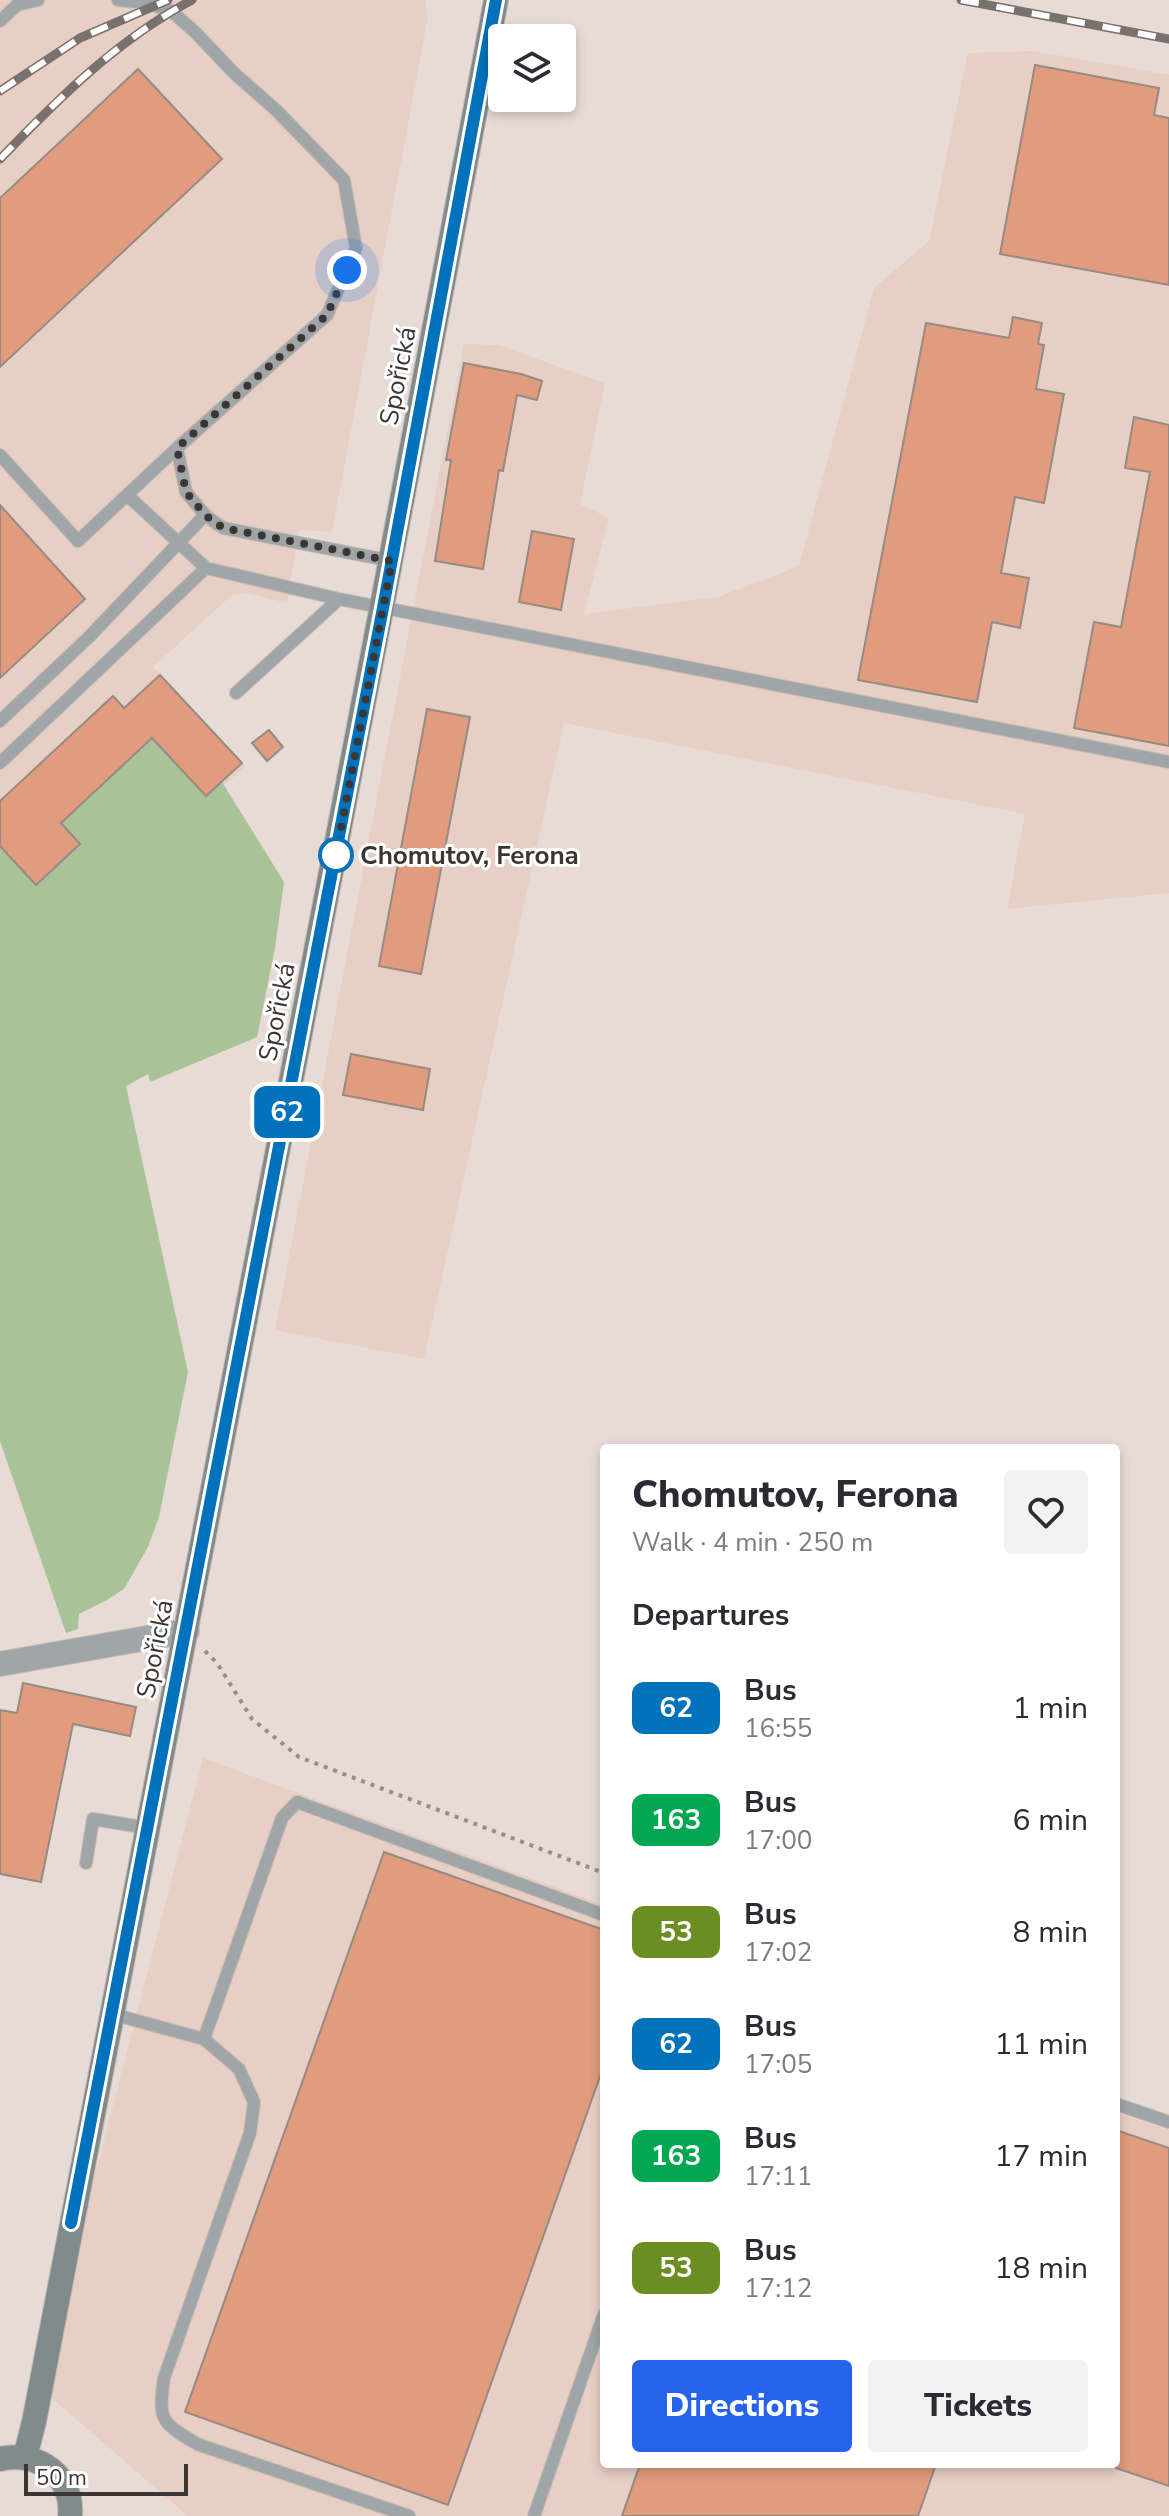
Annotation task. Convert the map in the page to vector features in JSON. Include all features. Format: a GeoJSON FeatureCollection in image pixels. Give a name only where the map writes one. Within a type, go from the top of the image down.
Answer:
{"type":"FeatureCollection","features":[{"type":"Feature","properties":{"kind":"street","name":"Spořická"},"geometry":{"type":"LineString","coordinates":[[25,2457],[187,1631],[496,0]]}},
{"type":"Feature","properties":{"kind":"street"},"geometry":{"type":"LineString","coordinates":[[0,1664],[187,1631]]}},
{"type":"Feature","properties":{"kind":"street"},"geometry":{"type":"LineString","coordinates":[[0,2459],[25,2457],[52,2469],[62,2480],[68,2494],[70,2516]]}},
{"type":"Feature","properties":{"kind":"lane"},"geometry":{"type":"LineString","coordinates":[[0,21],[17,5],[38,0]]}},
{"type":"Feature","properties":{"kind":"lane"},"geometry":{"type":"LineString","coordinates":[[0,455],[78,541],[327,315],[356,248],[344,180],[276,110],[171,11],[147,3],[118,0]]}},
{"type":"Feature","properties":{"kind":"lane"},"geometry":{"type":"LineString","coordinates":[[177,448],[186,492],[205,515],[223,528],[392,561]]}},
{"type":"Feature","properties":{"kind":"lane"},"geometry":{"type":"LineString","coordinates":[[127,495],[206,568],[383,608],[1169,762]]}},
{"type":"Feature","properties":{"kind":"lane"},"geometry":{"type":"LineString","coordinates":[[0,721],[89,637],[205,515]]}},
{"type":"Feature","properties":{"kind":"lane"},"geometry":{"type":"LineString","coordinates":[[0,763],[206,568]]}},
{"type":"Feature","properties":{"kind":"lane"},"geometry":{"type":"LineString","coordinates":[[236,693],[339,599]]}},
{"type":"Feature","properties":{"kind":"lane"},"geometry":{"type":"LineString","coordinates":[[204,2039],[282,1818],[297,1802],[600,1914]]}},
{"type":"Feature","properties":{"kind":"lane"},"geometry":{"type":"LineString","coordinates":[[86,1863],[93,1819],[148,1828]]}},
{"type":"Feature","properties":{"kind":"lane"},"geometry":{"type":"LineString","coordinates":[[112,2014],[204,2039],[239,2069],[254,2102],[250,2133],[164,2378],[159,2409],[171,2428],[197,2444],[409,2516]]}},
{"type":"Feature","properties":{"kind":"lane"},"geometry":{"type":"LineString","coordinates":[[1120,2105],[1169,2122]]}},
{"type":"Feature","properties":{"kind":"lane"},"geometry":{"type":"LineString","coordinates":[[534,2516],[600,2326]]}},
{"type":"Feature","properties":{"kind":"path"},"geometry":{"type":"LineString","coordinates":[[187,1631],[217,1663],[252,1719],[299,1757],[600,1871]]}},
{"type":"Feature","properties":{"kind":"shaded area"},"geometry":{"type":"Polygon","coordinates":[[[0,0],[425,0],[428,17],[332,532],[299,530],[287,603],[246,593],[231,596],[153,667],[245,766],[225,785],[222,782],[206,796],[62,824],[78,846],[36,885],[0,847],[0,0]]]}},
{"type":"Feature","properties":{"kind":"shaded area"},"geometry":{"type":"Polygon","coordinates":[[[1034,51],[1169,75],[1169,893],[1007,909],[1025,814],[564,723],[424,1359],[275,1330],[464,344],[498,345],[605,383],[580,504],[609,518],[584,614],[718,597],[799,566],[874,288],[929,241],[968,53],[1034,51]]]}},
{"type":"Feature","properties":{"kind":"shaded area"},"geometry":{"type":"Polygon","coordinates":[[[203,1758],[600,1904],[600,2468],[1120,2468],[1120,2114],[1169,2130],[1169,2516],[188,2516],[40,2388],[203,1758]]]}},
{"type":"Feature","properties":{"kind":"green space"},"geometry":{"type":"Polygon","coordinates":[[[152,738],[206,796],[222,782],[284,882],[275,948],[257,1037],[150,1082],[148,1074],[126,1086],[188,1372],[159,1517],[148,1547],[124,1589],[79,1614],[78,1629],[66,1633],[0,1441],[0,847],[37,885],[80,844],[61,823],[152,738]]]}},
{"type":"Feature","properties":{"kind":"building"},"geometry":{"type":"Polygon","coordinates":[[[1035,65],[1159,88],[1154,115],[1169,118],[1169,285],[1000,254],[1035,65]]]}},
{"type":"Feature","properties":{"kind":"building"},"geometry":{"type":"Polygon","coordinates":[[[138,69],[222,159],[0,367],[0,198],[138,69]]]}},
{"type":"Feature","properties":{"kind":"building"},"geometry":{"type":"Polygon","coordinates":[[[1013,317],[1042,323],[1038,344],[1044,345],[1036,389],[1064,394],[1044,503],[1015,497],[1001,573],[1029,578],[1020,628],[992,622],[977,702],[858,680],[926,323],[1009,338],[1013,317]]]}},
{"type":"Feature","properties":{"kind":"building"},"geometry":{"type":"Polygon","coordinates":[[[464,363],[542,381],[537,400],[517,395],[503,471],[499,470],[483,569],[435,561],[451,460],[446,460],[464,363]]]}},
{"type":"Feature","properties":{"kind":"building"},"geometry":{"type":"Polygon","coordinates":[[[1134,417],[1169,425],[1169,746],[1074,728],[1094,622],[1121,627],[1150,472],[1125,468],[1134,417]]]}},
{"type":"Feature","properties":{"kind":"building"},"geometry":{"type":"Polygon","coordinates":[[[0,505],[85,599],[0,678],[0,505]]]}},
{"type":"Feature","properties":{"kind":"building"},"geometry":{"type":"Polygon","coordinates":[[[532,531],[574,539],[561,610],[519,602],[532,531]]]}},
{"type":"Feature","properties":{"kind":"building"},"geometry":{"type":"Polygon","coordinates":[[[160,675],[242,763],[206,796],[152,738],[61,823],[80,844],[36,885],[0,846],[0,801],[113,696],[124,708],[160,675]]]}},
{"type":"Feature","properties":{"kind":"building"},"geometry":{"type":"Polygon","coordinates":[[[427,709],[470,717],[421,974],[379,966],[427,709]]]}},
{"type":"Feature","properties":{"kind":"building"},"geometry":{"type":"Polygon","coordinates":[[[269,730],[283,747],[267,761],[252,743],[269,730]]]}},
{"type":"Feature","properties":{"kind":"building"},"geometry":{"type":"Polygon","coordinates":[[[351,1054],[430,1069],[423,1110],[343,1095],[351,1054]]]}},
{"type":"Feature","properties":{"kind":"building"},"geometry":{"type":"Polygon","coordinates":[[[23,1683],[136,1707],[130,1736],[73,1724],[41,1882],[0,1874],[0,1710],[17,1713],[23,1683]]]}},
{"type":"Feature","properties":{"kind":"building"},"geometry":{"type":"Polygon","coordinates":[[[384,1852],[600,1929],[600,2076],[448,2505],[185,2412],[384,1852]]]}},
{"type":"Feature","properties":{"kind":"building"},"geometry":{"type":"Polygon","coordinates":[[[1120,2131],[1169,2148],[1169,2486],[1116,2468],[1120,2468],[1120,2131]]]}},
{"type":"Feature","properties":{"kind":"building"},"geometry":{"type":"Polygon","coordinates":[[[639,2468],[935,2468],[918,2516],[622,2516],[639,2468]]]}},
{"type":"Feature","properties":{"kind":"railway"},"geometry":{"type":"LineString","coordinates":[[0,91],[80,38],[168,0]]}},
{"type":"Feature","properties":{"kind":"railway"},"geometry":{"type":"LineString","coordinates":[[0,159],[66,93],[114,52],[192,0]]}},
{"type":"Feature","properties":{"kind":"railway"},"geometry":{"type":"LineString","coordinates":[[961,0],[1169,39]]}},
{"type":"Feature","properties":{"kind":"bus line","name":"62"},"geometry":{"type":"LineString","coordinates":[[71,2223],[383,608],[496,0]]}},
{"type":"Feature","properties":{"kind":"place","name":"Chomutov, Ferona"},"geometry":{"type":"Point","coordinates":[336,855]}},
{"type":"Feature","properties":{"kind":"route"},"geometry":{"type":"LineString","coordinates":[[336,855],[392,561],[223,528],[205,515],[186,492],[177,448],[327,315],[347,270]]}}]}
